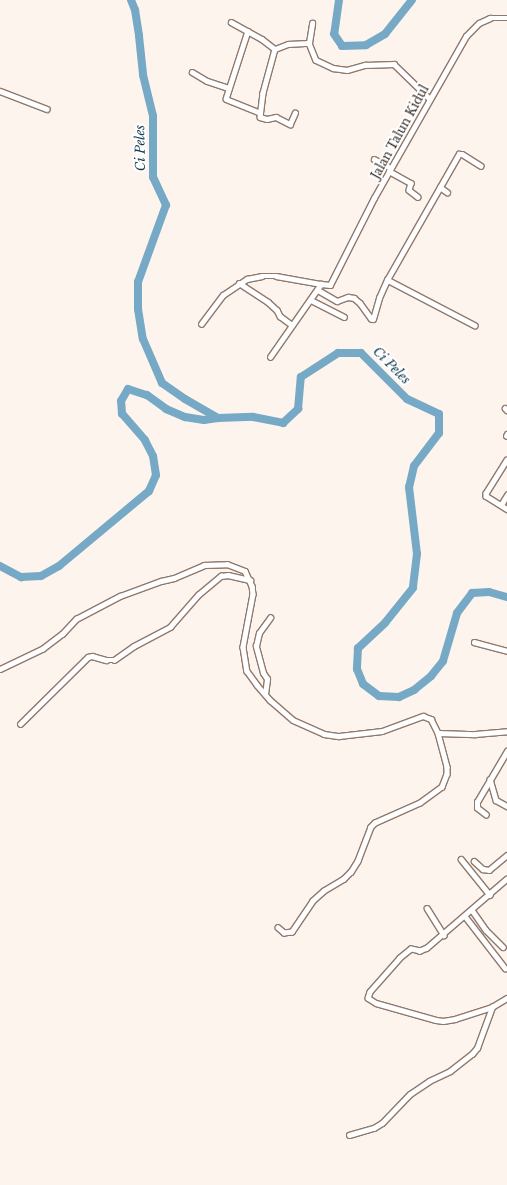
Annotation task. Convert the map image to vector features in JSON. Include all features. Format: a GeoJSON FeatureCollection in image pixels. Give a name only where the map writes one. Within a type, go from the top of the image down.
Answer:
{"type":"FeatureCollection","features":[{"type":"Feature","properties":{"kind":"street","name":"Jalan Talun Kidul"},"geometry":{"type":"LineString","coordinates":[[322,284],[329,286],[332,281],[390,170],[466,36],[479,23],[490,18],[507,18]]}},
{"type":"Feature","properties":{"kind":"street"},"geometry":{"type":"LineString","coordinates":[[231,22],[248,31],[275,50]]}},
{"type":"Feature","properties":{"kind":"street"},"geometry":{"type":"LineString","coordinates":[[312,23],[309,43],[314,56],[320,63],[342,70],[365,65],[395,64],[430,99]]}},
{"type":"Feature","properties":{"kind":"street"},"geometry":{"type":"LineString","coordinates":[[248,31],[229,88],[227,100],[259,112]]}},
{"type":"Feature","properties":{"kind":"street"},"geometry":{"type":"LineString","coordinates":[[295,113],[291,123],[288,124],[276,117],[260,118],[259,112],[266,78],[275,50],[288,44],[309,43]]}},
{"type":"Feature","properties":{"kind":"street"},"geometry":{"type":"LineString","coordinates":[[192,72],[207,81],[229,88]]}},
{"type":"Feature","properties":{"kind":"street"},"geometry":{"type":"LineString","coordinates":[[0,91],[47,109]]}},
{"type":"Feature","properties":{"kind":"street"},"geometry":{"type":"LineString","coordinates":[[318,290],[337,301],[348,297],[354,298],[360,303],[370,318],[373,319],[375,317],[379,298],[387,280],[459,154],[462,154],[481,166]]}},
{"type":"Feature","properties":{"kind":"street"},"geometry":{"type":"LineString","coordinates":[[374,159],[411,183],[409,190],[418,197]]}},
{"type":"Feature","properties":{"kind":"street"},"geometry":{"type":"LineString","coordinates":[[440,188],[447,192]]}},
{"type":"Feature","properties":{"kind":"street"},"geometry":{"type":"LineString","coordinates":[[201,324],[223,295],[239,283],[262,276],[276,276],[322,284],[270,357]]}},
{"type":"Feature","properties":{"kind":"street"},"geometry":{"type":"LineString","coordinates":[[387,280],[475,326]]}},
{"type":"Feature","properties":{"kind":"street"},"geometry":{"type":"LineString","coordinates":[[239,283],[268,302],[277,310],[280,316],[292,325]]}},
{"type":"Feature","properties":{"kind":"street"},"geometry":{"type":"LineString","coordinates":[[311,300],[344,317]]}},
{"type":"Feature","properties":{"kind":"street"},"geometry":{"type":"LineString","coordinates":[[507,460],[486,492],[486,496],[507,509]]}},
{"type":"Feature","properties":{"kind":"street"},"geometry":{"type":"LineString","coordinates":[[501,505],[507,495]]}},
{"type":"Feature","properties":{"kind":"street"},"geometry":{"type":"LineString","coordinates":[[0,669],[42,649],[62,634],[76,619],[107,602],[161,581],[174,578],[189,570],[204,565],[227,564],[245,571],[250,580],[253,594],[245,632],[245,661],[247,671],[265,694],[293,720],[324,734],[347,736],[382,731],[423,716],[431,719],[438,733],[448,774],[441,790],[420,803],[375,823],[371,827],[362,851],[350,872],[344,879],[324,891],[313,901],[292,932],[284,933],[278,928]]}},
{"type":"Feature","properties":{"kind":"street"},"geometry":{"type":"LineString","coordinates":[[20,724],[88,657],[92,656],[106,660],[114,660],[134,646],[170,627],[198,595],[221,576],[228,575],[250,580]]}},
{"type":"Feature","properties":{"kind":"street"},"geometry":{"type":"LineString","coordinates":[[265,694],[267,679],[263,673],[256,646],[259,632],[270,618]]}},
{"type":"Feature","properties":{"kind":"street"},"geometry":{"type":"LineString","coordinates":[[474,642],[507,652]]}},
{"type":"Feature","properties":{"kind":"street"},"geometry":{"type":"LineString","coordinates":[[438,733],[475,734],[507,731]]}},
{"type":"Feature","properties":{"kind":"street"},"geometry":{"type":"LineString","coordinates":[[486,815],[477,808],[477,802],[507,751]]}},
{"type":"Feature","properties":{"kind":"street"},"geometry":{"type":"LineString","coordinates":[[490,779],[496,800],[507,806]]}},
{"type":"Feature","properties":{"kind":"street"},"geometry":{"type":"LineString","coordinates":[[474,861],[483,869],[489,870],[507,855]]}},
{"type":"Feature","properties":{"kind":"street"},"geometry":{"type":"LineString","coordinates":[[461,859],[490,895]]}},
{"type":"Feature","properties":{"kind":"street"},"geometry":{"type":"LineString","coordinates":[[506,882],[423,951],[411,949],[400,958],[370,992],[368,998],[369,1000],[439,1020],[455,1019],[492,1007],[507,998]]}},
{"type":"Feature","properties":{"kind":"street"},"geometry":{"type":"LineString","coordinates":[[427,908],[444,935]]}},
{"type":"Feature","properties":{"kind":"street"},"geometry":{"type":"LineString","coordinates":[[472,910],[486,930],[503,947]]}},
{"type":"Feature","properties":{"kind":"street"},"geometry":{"type":"LineString","coordinates":[[465,916],[504,968]]}},
{"type":"Feature","properties":{"kind":"street"},"geometry":{"type":"LineString","coordinates":[[349,1135],[374,1128],[382,1123],[410,1094],[429,1082],[450,1072],[472,1054],[477,1048],[492,1007]]}},
{"type":"Feature","properties":{"kind":"waterway","name":"Ci Peles"},"geometry":{"type":"LineString","coordinates":[[131,0],[135,10],[143,75],[153,116],[153,177],[166,205],[138,282],[138,309],[143,339],[162,383],[185,399],[218,418],[253,417],[283,423],[298,409],[301,377],[338,353],[361,353],[407,399],[439,414],[439,433],[414,466],[409,487],[417,554],[413,588],[385,623],[358,648],[357,669],[363,684],[379,696],[399,697],[414,690],[431,676],[443,661],[457,613],[472,593],[489,592],[507,597]]}},
{"type":"Feature","properties":{"kind":"waterway","name":"Ci Peles"},"geometry":{"type":"LineString","coordinates":[[339,0],[334,34],[342,46],[366,45],[385,34],[412,0]]}},
{"type":"Feature","properties":{"kind":"waterway"},"geometry":{"type":"LineString","coordinates":[[0,566],[21,577],[41,576],[59,566],[149,491],[156,475],[153,456],[145,440],[122,414],[121,401],[128,389],[147,395],[166,409],[185,417],[204,420],[218,418]]}}]}
